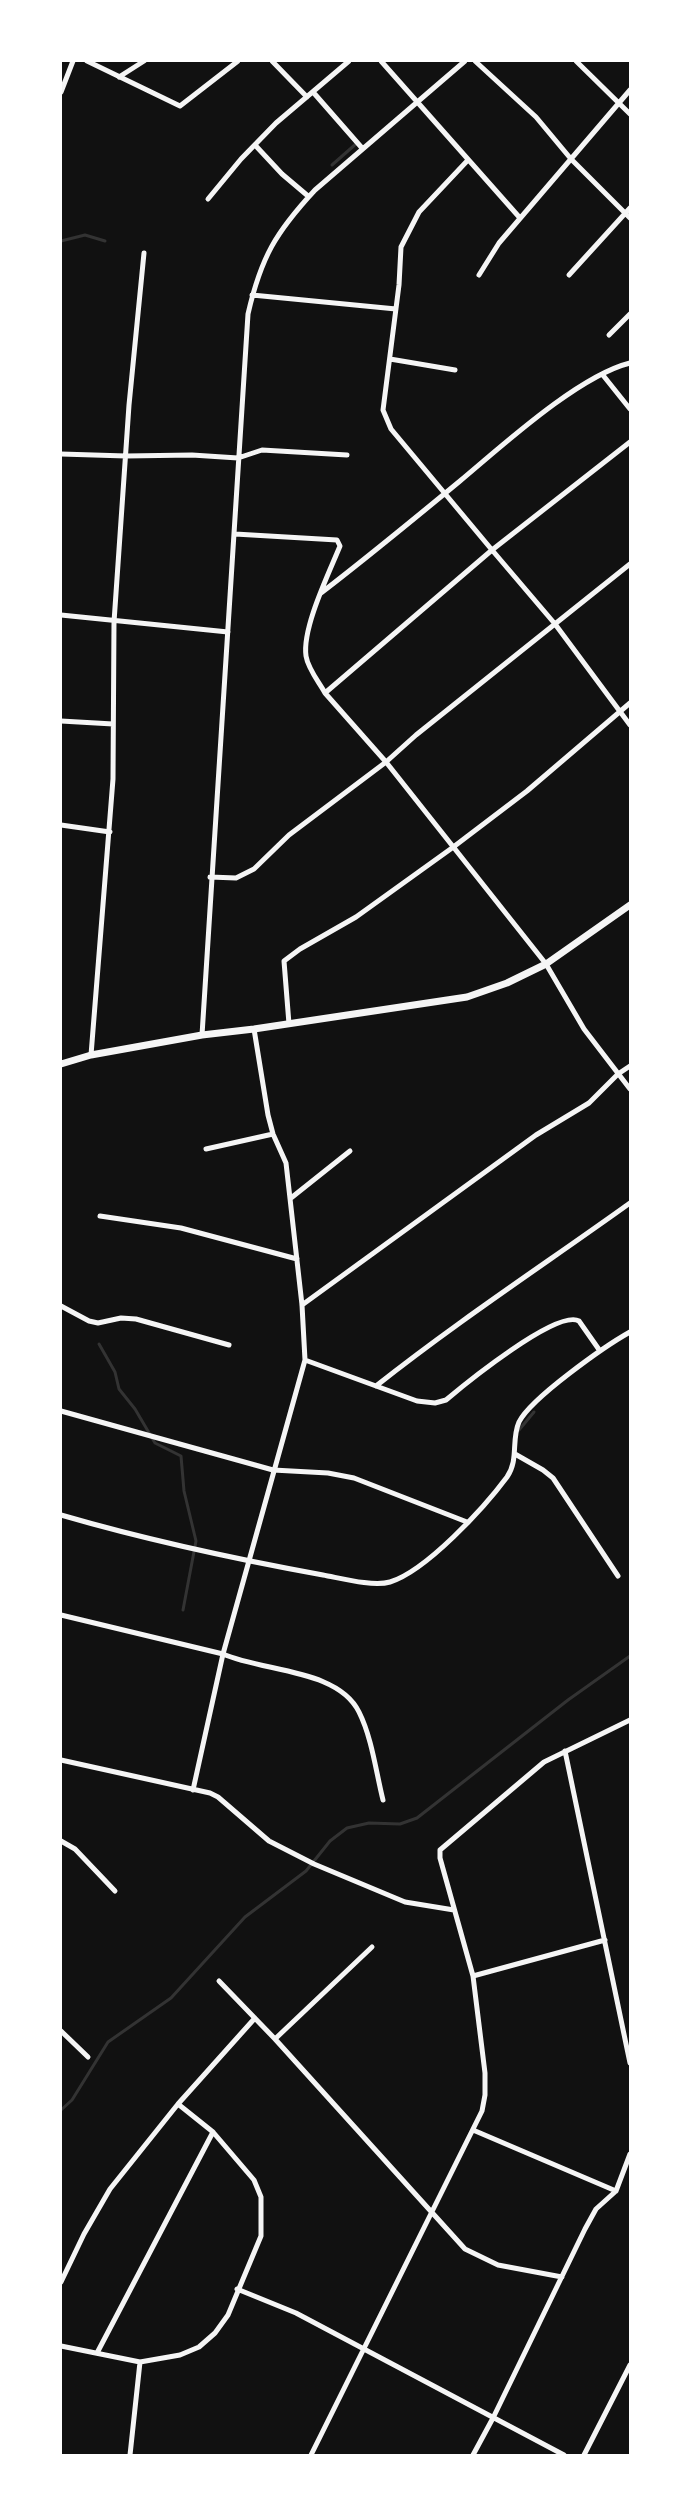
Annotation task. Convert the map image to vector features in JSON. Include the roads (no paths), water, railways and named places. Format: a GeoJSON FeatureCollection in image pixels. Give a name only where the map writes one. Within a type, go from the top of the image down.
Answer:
{"type":"FeatureCollection","features":[{"type":"Feature","properties":{"kind":"main road"},"geometry":{"type":"LineString","coordinates":[[61,1064],[91,1055],[202,1035],[289,1024],[467,996],[507,983],[546,964],[630,905]]}},
{"type":"Feature","properties":{"kind":"street"},"geometry":{"type":"LineString","coordinates":[[61,92],[73,61]]}},
{"type":"Feature","properties":{"kind":"street"},"geometry":{"type":"LineString","coordinates":[[87,61],[180,106],[238,61]]}},
{"type":"Feature","properties":{"kind":"street"},"geometry":{"type":"LineString","coordinates":[[119,77],[144,61]]}},
{"type":"Feature","properties":{"kind":"street"},"geometry":{"type":"LineString","coordinates":[[272,61],[307,97]]}},
{"type":"Feature","properties":{"kind":"street"},"geometry":{"type":"LineString","coordinates":[[208,200],[255,144],[349,61]]}},
{"type":"Feature","properties":{"kind":"street"},"geometry":{"type":"LineString","coordinates":[[381,61],[520,218]]}},
{"type":"Feature","properties":{"kind":"street"},"geometry":{"type":"LineString","coordinates":[[202,1035],[210,876],[228,632],[238,458],[248,314],[252,295],[264,259],[276,238],[308,196],[465,61]]}},
{"type":"Feature","properties":{"kind":"street"},"geometry":{"type":"LineString","coordinates":[[475,61],[536,117],[571,159],[630,218]]}},
{"type":"Feature","properties":{"kind":"street"},"geometry":{"type":"LineString","coordinates":[[576,61],[630,114]]}},
{"type":"Feature","properties":{"kind":"street"},"geometry":{"type":"LineString","coordinates":[[479,275],[500,243],[520,218],[630,90]]}},
{"type":"Feature","properties":{"kind":"street"},"geometry":{"type":"LineString","coordinates":[[313,92],[362,148]]}},
{"type":"Feature","properties":{"kind":"street"},"geometry":{"type":"LineString","coordinates":[[255,144],[282,174],[308,196]]}},
{"type":"Feature","properties":{"kind":"street"},"geometry":{"type":"LineString","coordinates":[[468,160],[418,212],[408,228],[401,247],[396,309],[383,410],[386,420],[555,624],[630,725]]}},
{"type":"Feature","properties":{"kind":"street"},"geometry":{"type":"LineString","coordinates":[[569,275],[630,208]]}},
{"type":"Feature","properties":{"kind":"street"},"geometry":{"type":"LineString","coordinates":[[91,1055],[110,832],[114,622],[144,253]]}},
{"type":"Feature","properties":{"kind":"street"},"geometry":{"type":"LineString","coordinates":[[252,295],[396,309]]}},
{"type":"Feature","properties":{"kind":"street"},"geometry":{"type":"LineString","coordinates":[[610,335],[630,314]]}},
{"type":"Feature","properties":{"kind":"street"},"geometry":{"type":"LineString","coordinates":[[390,359],[455,370]]}},
{"type":"Feature","properties":{"kind":"street"},"geometry":{"type":"LineString","coordinates":[[321,593],[505,443],[569,394],[602,374],[630,363]]}},
{"type":"Feature","properties":{"kind":"street"},"geometry":{"type":"LineString","coordinates":[[602,374],[630,409]]}},
{"type":"Feature","properties":{"kind":"street"},"geometry":{"type":"LineString","coordinates":[[325,693],[492,550],[630,442]]}},
{"type":"Feature","properties":{"kind":"street"},"geometry":{"type":"LineString","coordinates":[[61,454],[126,456],[192,455],[238,458],[262,450],[348,455]]}},
{"type":"Feature","properties":{"kind":"street"},"geometry":{"type":"LineString","coordinates":[[234,534],[337,540],[340,546],[321,593],[308,636],[306,656],[309,666],[325,693],[386,762],[452,848],[546,964],[584,1029],[630,1090]]}},
{"type":"Feature","properties":{"kind":"street"},"geometry":{"type":"LineString","coordinates":[[210,876],[236,878],[254,869],[289,835],[386,762],[416,735],[630,564]]}},
{"type":"Feature","properties":{"kind":"street"},"geometry":{"type":"LineString","coordinates":[[61,615],[114,622],[228,632]]}},
{"type":"Feature","properties":{"kind":"street"},"geometry":{"type":"LineString","coordinates":[[289,1024],[284,961],[300,949],[356,917],[452,848],[528,790],[630,703]]}},
{"type":"Feature","properties":{"kind":"street"},"geometry":{"type":"LineString","coordinates":[[61,721],[113,724]]}},
{"type":"Feature","properties":{"kind":"street"},"geometry":{"type":"LineString","coordinates":[[61,825],[110,832]]}},
{"type":"Feature","properties":{"kind":"street"},"geometry":{"type":"LineString","coordinates":[[193,1790],[223,1654],[305,1360],[302,1305],[286,1163],[273,1134],[254,1029]]}},
{"type":"Feature","properties":{"kind":"street"},"geometry":{"type":"LineString","coordinates":[[302,1305],[536,1135],[589,1103],[618,1074],[630,1066]]}},
{"type":"Feature","properties":{"kind":"street"},"geometry":{"type":"LineString","coordinates":[[206,1150],[273,1134]]}},
{"type":"Feature","properties":{"kind":"street"},"geometry":{"type":"LineString","coordinates":[[291,1198],[350,1151]]}},
{"type":"Feature","properties":{"kind":"street"},"geometry":{"type":"LineString","coordinates":[[376,1386],[465,1317],[542,1266],[630,1203]]}},
{"type":"Feature","properties":{"kind":"street"},"geometry":{"type":"LineString","coordinates":[[100,1216],[181,1228],[297,1259]]}},
{"type":"Feature","properties":{"kind":"street"},"geometry":{"type":"LineString","coordinates":[[61,1306],[89,1321],[98,1323],[120,1318],[136,1319],[229,1345]]}},
{"type":"Feature","properties":{"kind":"street"},"geometry":{"type":"LineString","coordinates":[[305,1360],[417,1401],[436,1403],[446,1400],[509,1351],[566,1319],[579,1321],[600,1351]]}},
{"type":"Feature","properties":{"kind":"street"},"geometry":{"type":"LineString","coordinates":[[61,1515],[155,1540],[360,1581],[388,1583],[421,1565],[467,1522],[507,1477],[513,1467],[515,1436],[519,1422],[528,1411],[577,1368],[630,1332]]}},
{"type":"Feature","properties":{"kind":"street"},"geometry":{"type":"LineString","coordinates":[[61,1411],[273,1470],[328,1473],[354,1478],[467,1522]]}},
{"type":"Feature","properties":{"kind":"street"},"geometry":{"type":"LineString","coordinates":[[514,1454],[543,1470],[553,1478],[618,1576]]}},
{"type":"Feature","properties":{"kind":"street"},"geometry":{"type":"LineString","coordinates":[[61,1615],[223,1654],[242,1662],[321,1680],[347,1695],[359,1712],[383,1800]]}},
{"type":"Feature","properties":{"kind":"street"},"geometry":{"type":"LineString","coordinates":[[311,2455],[362,2349],[482,2111],[485,2080],[473,1976],[454,1910],[440,1850],[544,1762],[628,1723]]}},
{"type":"Feature","properties":{"kind":"street"},"geometry":{"type":"LineString","coordinates":[[565,1751],[630,2063]]}},
{"type":"Feature","properties":{"kind":"street"},"geometry":{"type":"LineString","coordinates":[[61,1760],[218,1797],[269,1841],[344,1878],[405,1902],[454,1910]]}},
{"type":"Feature","properties":{"kind":"street"},"geometry":{"type":"LineString","coordinates":[[61,1842],[75,1849],[115,1891]]}},
{"type":"Feature","properties":{"kind":"street"},"geometry":{"type":"LineString","coordinates":[[473,1976],[605,1940]]}},
{"type":"Feature","properties":{"kind":"street"},"geometry":{"type":"LineString","coordinates":[[275,2039],[372,1947]]}},
{"type":"Feature","properties":{"kind":"street"},"geometry":{"type":"LineString","coordinates":[[220,1982],[275,2039],[431,2215],[464,2249],[498,2265],[562,2277]]}},
{"type":"Feature","properties":{"kind":"street"},"geometry":{"type":"LineString","coordinates":[[61,2282],[84,2234],[110,2189],[178,2104],[255,2018]]}},
{"type":"Feature","properties":{"kind":"street"},"geometry":{"type":"LineString","coordinates":[[61,2032],[88,2057]]}},
{"type":"Feature","properties":{"kind":"street"},"geometry":{"type":"LineString","coordinates":[[61,2346],[140,2362],[180,2355],[198,2347],[215,2333],[228,2315],[237,2289],[261,2236],[261,2197],[254,2180],[213,2132],[178,2104]]}},
{"type":"Feature","properties":{"kind":"street"},"geometry":{"type":"LineString","coordinates":[[473,2130],[616,2192]]}},
{"type":"Feature","properties":{"kind":"street"},"geometry":{"type":"LineString","coordinates":[[97,2353],[213,2132]]}},
{"type":"Feature","properties":{"kind":"street"},"geometry":{"type":"LineString","coordinates":[[473,2455],[596,2209],[616,2192],[630,2154]]}},
{"type":"Feature","properties":{"kind":"street"},"geometry":{"type":"LineString","coordinates":[[237,2289],[296,2313],[564,2455]]}},
{"type":"Feature","properties":{"kind":"street"},"geometry":{"type":"LineString","coordinates":[[130,2455],[140,2362]]}},
{"type":"Feature","properties":{"kind":"street"},"geometry":{"type":"LineString","coordinates":[[584,2455],[630,2365]]}},
{"type":"Feature","properties":{"kind":"waterway"},"geometry":{"type":"LineString","coordinates":[[332,165],[357,143]]}},
{"type":"Feature","properties":{"kind":"waterway"},"geometry":{"type":"LineString","coordinates":[[61,241],[85,235],[105,241]]}},
{"type":"Feature","properties":{"kind":"waterway"},"geometry":{"type":"LineString","coordinates":[[99,1344],[115,1372],[119,1389],[135,1409],[155,1443],[181,1456],[184,1491],[196,1541],[183,1610]]}},
{"type":"Feature","properties":{"kind":"waterway"},"geometry":{"type":"LineString","coordinates":[[519,1430],[534,1412]]}},
{"type":"Feature","properties":{"kind":"waterway"},"geometry":{"type":"LineString","coordinates":[[61,2110],[72,2100],[108,2042],[171,1998],[245,1917],[306,1871],[330,1841],[347,1828],[369,1823],[400,1824],[417,1818],[568,1700],[630,1656]]}}]}
